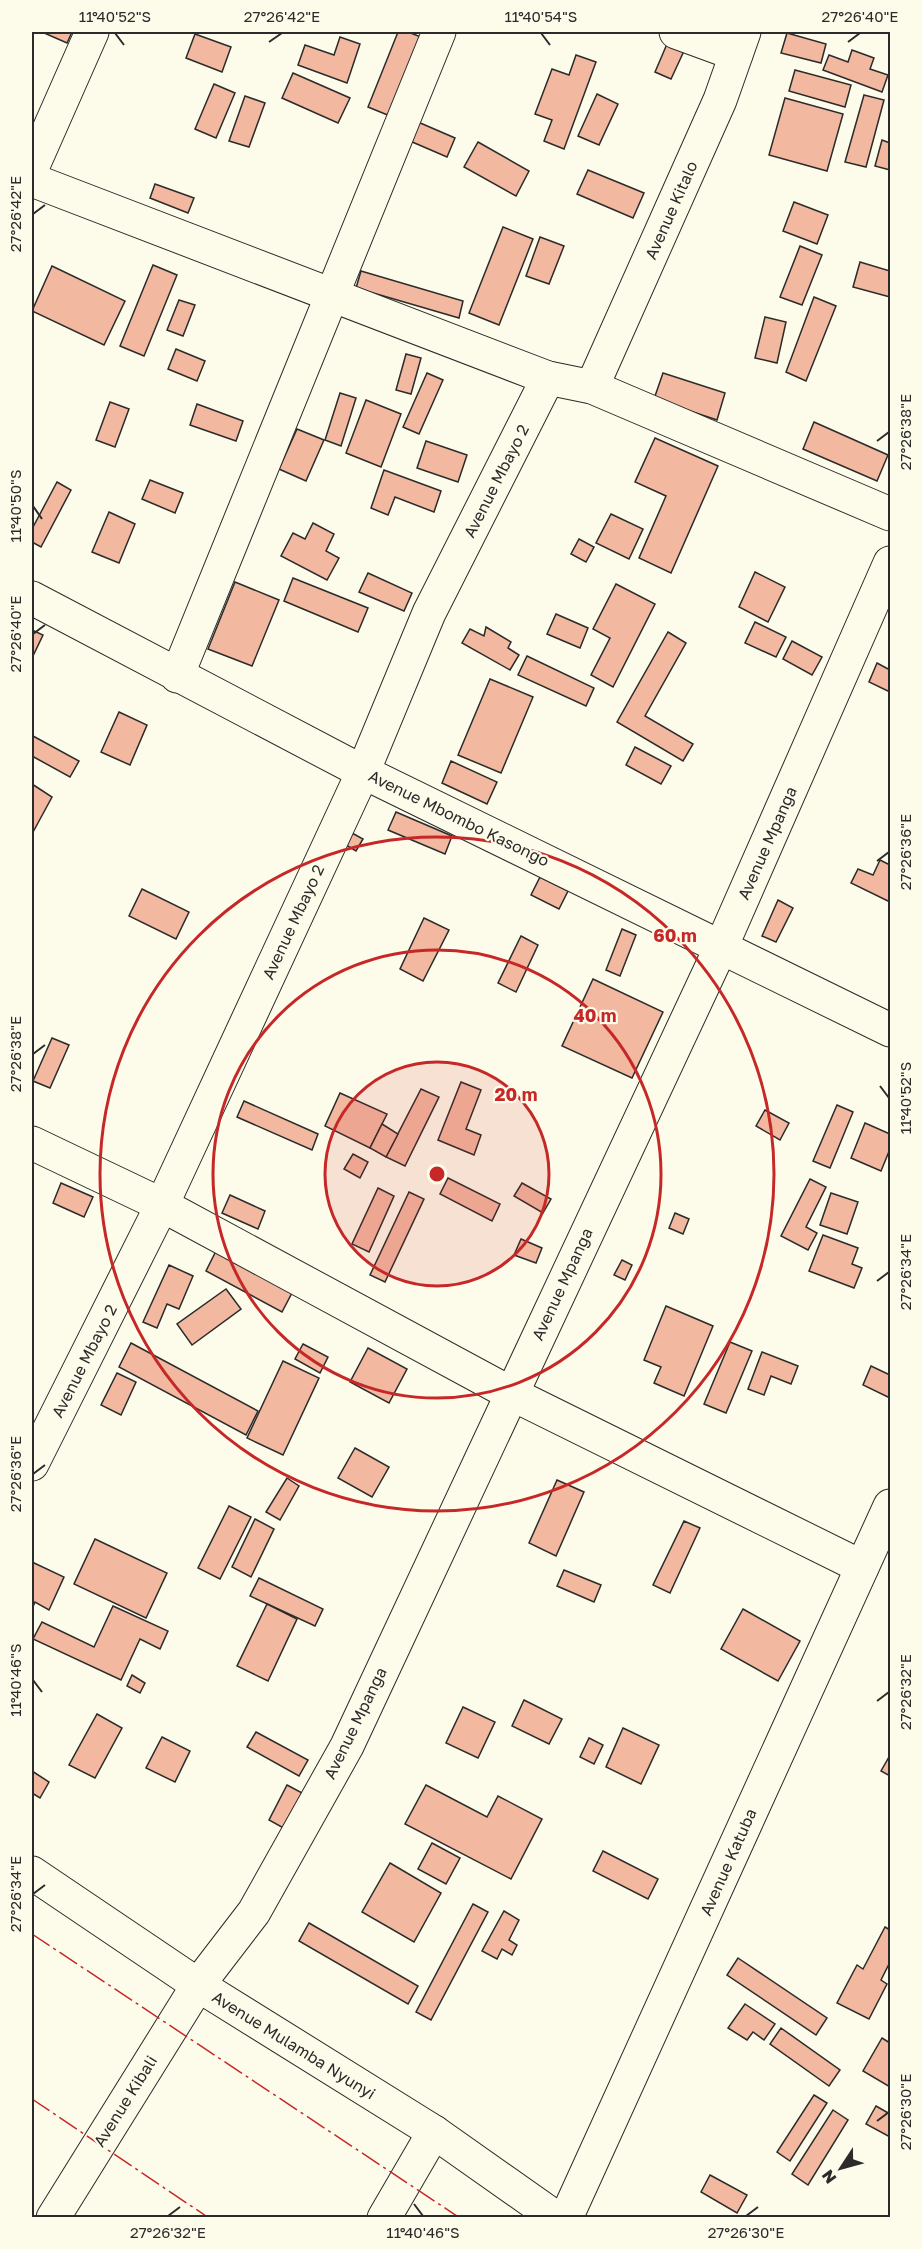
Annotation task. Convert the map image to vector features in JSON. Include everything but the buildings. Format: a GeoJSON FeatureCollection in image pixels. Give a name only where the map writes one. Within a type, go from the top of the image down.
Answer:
{"type":"FeatureCollection","features":[{"type":"Feature","properties":{"kind":"street"},"geometry":{"type":"LineString","coordinates":[[32,168],[92,32]]}},
{"type":"Feature","properties":{"kind":"street"},"geometry":{"type":"LineString","coordinates":[[177,676],[330,294],[439,32]]}},
{"type":"Feature","properties":{"kind":"street"},"geometry":{"type":"LineString","coordinates":[[676,32],[740,43]]}},
{"type":"Feature","properties":{"kind":"street","name":"Avenue Kitalo"},"geometry":{"type":"LineString","coordinates":[[592,387],[720,100],[740,43]]}},
{"type":"Feature","properties":{"kind":"street"},"geometry":{"type":"LineString","coordinates":[[32,180],[548,378],[592,387],[891,514]]}},
{"type":"Feature","properties":{"kind":"street","name":"Avenue Mbayo 2"},"geometry":{"type":"LineString","coordinates":[[32,1464],[162,1205],[363,772],[429,613],[548,378]]}},
{"type":"Feature","properties":{"kind":"street","name":"Avenue Mpanga"},"geometry":{"type":"LineString","coordinates":[[198,1985],[254,1912],[347,1746],[510,1393],[722,945],[891,563]]}},
{"type":"Feature","properties":{"kind":"street","name":"Avenue Mbombo Kasongo"},"geometry":{"type":"LineString","coordinates":[[32,598],[363,772],[891,1029]]}},
{"type":"Feature","properties":{"kind":"street"},"geometry":{"type":"LineString","coordinates":[[32,1143],[162,1205],[510,1393],[862,1567]]}},
{"type":"Feature","properties":{"kind":"street","name":"Avenue Katuba"},"geometry":{"type":"LineString","coordinates":[[566,2217],[891,1506]]}},
{"type":"Feature","properties":{"kind":"street","name":"Avenue Mulamba Nyunyi"},"geometry":{"type":"LineString","coordinates":[[32,1873],[198,1985],[434,2132],[556,2217]]}},
{"type":"Feature","properties":{"kind":"street","name":"Avenue Kibali"},"geometry":{"type":"LineString","coordinates":[[53,2217],[198,1985]]}},
{"type":"Feature","properties":{"kind":"street"},"geometry":{"type":"LineString","coordinates":[[384,2217],[434,2132]]}},
{"type":"Feature","properties":{"kind":"power"},"geometry":{"type":"LineString","coordinates":[[32,1934],[460,2218]]}},
{"type":"Feature","properties":{"kind":"power"},"geometry":{"type":"LineString","coordinates":[[32,2099],[209,2218]]}}]}
